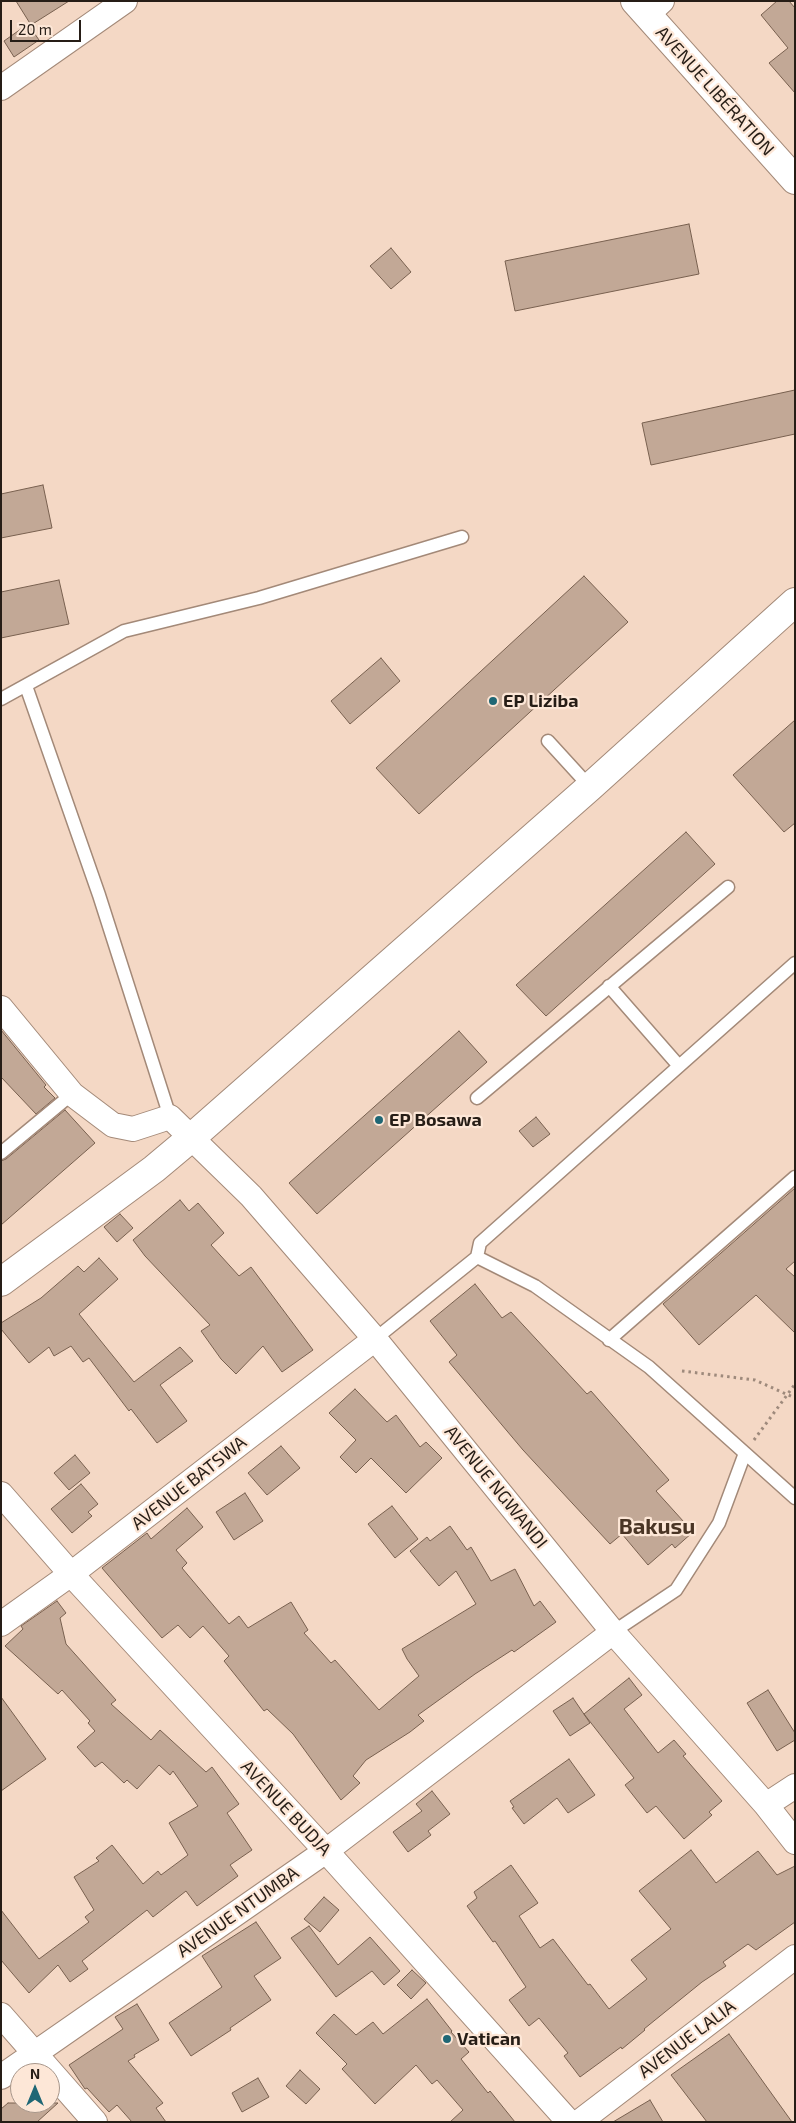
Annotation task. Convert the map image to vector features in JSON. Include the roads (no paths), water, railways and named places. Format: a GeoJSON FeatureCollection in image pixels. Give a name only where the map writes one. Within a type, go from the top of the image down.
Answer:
{"type":"FeatureCollection","features":[{"type":"Feature","properties":{"kind":"street"},"geometry":{"type":"LineString","coordinates":[[4,81],[125,1]]}},
{"type":"Feature","properties":{"kind":"street","name":"AVENUE LIBÉRATION"},"geometry":{"type":"LineString","coordinates":[[648,6],[795,180]]}},
{"type":"Feature","properties":{"kind":"street"},"geometry":{"type":"LineString","coordinates":[[1,1282],[154,1169],[191,1138],[590,787],[795,602]]}},
{"type":"Feature","properties":{"kind":"street"},"geometry":{"type":"LineString","coordinates":[[1,1008],[72,1094],[113,1126],[134,1129],[170,1117]]}},
{"type":"Feature","properties":{"kind":"street","name":"AVENUE NGWANDI"},"geometry":{"type":"LineString","coordinates":[[170,1117],[251,1196],[375,1339],[613,1632],[766,1805],[795,1842]]}},
{"type":"Feature","properties":{"kind":"street","name":"AVENUE BATSWA"},"geometry":{"type":"LineString","coordinates":[[1,1624],[71,1574],[375,1339]]}},
{"type":"Feature","properties":{"kind":"street","name":"AVENUE BUDJA"},"geometry":{"type":"LineString","coordinates":[[1,1494],[71,1574],[326,1851],[569,2122]]}},
{"type":"Feature","properties":{"kind":"street","name":"AVENUE NTUMBA"},"geometry":{"type":"LineString","coordinates":[[1,2077],[326,1851],[613,1632]]}},
{"type":"Feature","properties":{"kind":"street"},"geometry":{"type":"LineString","coordinates":[[766,1805],[795,1786]]}},
{"type":"Feature","properties":{"kind":"street","name":"AVENUE LALIA"},"geometry":{"type":"LineString","coordinates":[[578,2122],[795,1957]]}},
{"type":"Feature","properties":{"kind":"street"},"geometry":{"type":"LineString","coordinates":[[1,2015],[95,2122]]}},
{"type":"Feature","properties":{"kind":"lane"},"geometry":{"type":"LineString","coordinates":[[1,700],[124,631],[259,598],[462,537]]}},
{"type":"Feature","properties":{"kind":"lane"},"geometry":{"type":"LineString","coordinates":[[26,686],[99,895],[170,1117]]}},
{"type":"Feature","properties":{"kind":"lane"},"geometry":{"type":"LineString","coordinates":[[548,741],[590,787]]}},
{"type":"Feature","properties":{"kind":"lane"},"geometry":{"type":"LineString","coordinates":[[477,1098],[728,887]]}},
{"type":"Feature","properties":{"kind":"lane"},"geometry":{"type":"LineString","coordinates":[[375,1339],[477,1257],[480,1243],[795,963]]}},
{"type":"Feature","properties":{"kind":"lane"},"geometry":{"type":"LineString","coordinates":[[609,986],[679,1066]]}},
{"type":"Feature","properties":{"kind":"lane"},"geometry":{"type":"LineString","coordinates":[[1,1153],[72,1094]]}},
{"type":"Feature","properties":{"kind":"lane"},"geometry":{"type":"LineString","coordinates":[[609,1340],[795,1177]]}},
{"type":"Feature","properties":{"kind":"lane"},"geometry":{"type":"LineString","coordinates":[[477,1257],[535,1286],[649,1367],[795,1498]]}},
{"type":"Feature","properties":{"kind":"lane"},"geometry":{"type":"LineString","coordinates":[[613,1632],[676,1590],[719,1523],[745,1452]]}},
{"type":"Feature","properties":{"kind":"place","name":"EP Liziba"},"geometry":{"type":"Point","coordinates":[493,701]}},
{"type":"Feature","properties":{"kind":"place","name":"EP Bosawa"},"geometry":{"type":"Point","coordinates":[379,1120]}},
{"type":"Feature","properties":{"kind":"place","name":"Vatican"},"geometry":{"type":"Point","coordinates":[447,2039]}},
{"type":"Feature","properties":{"kind":"district","name":"Bakusu"},"geometry":{"type":"Point","coordinates":[657,1527]}}]}
